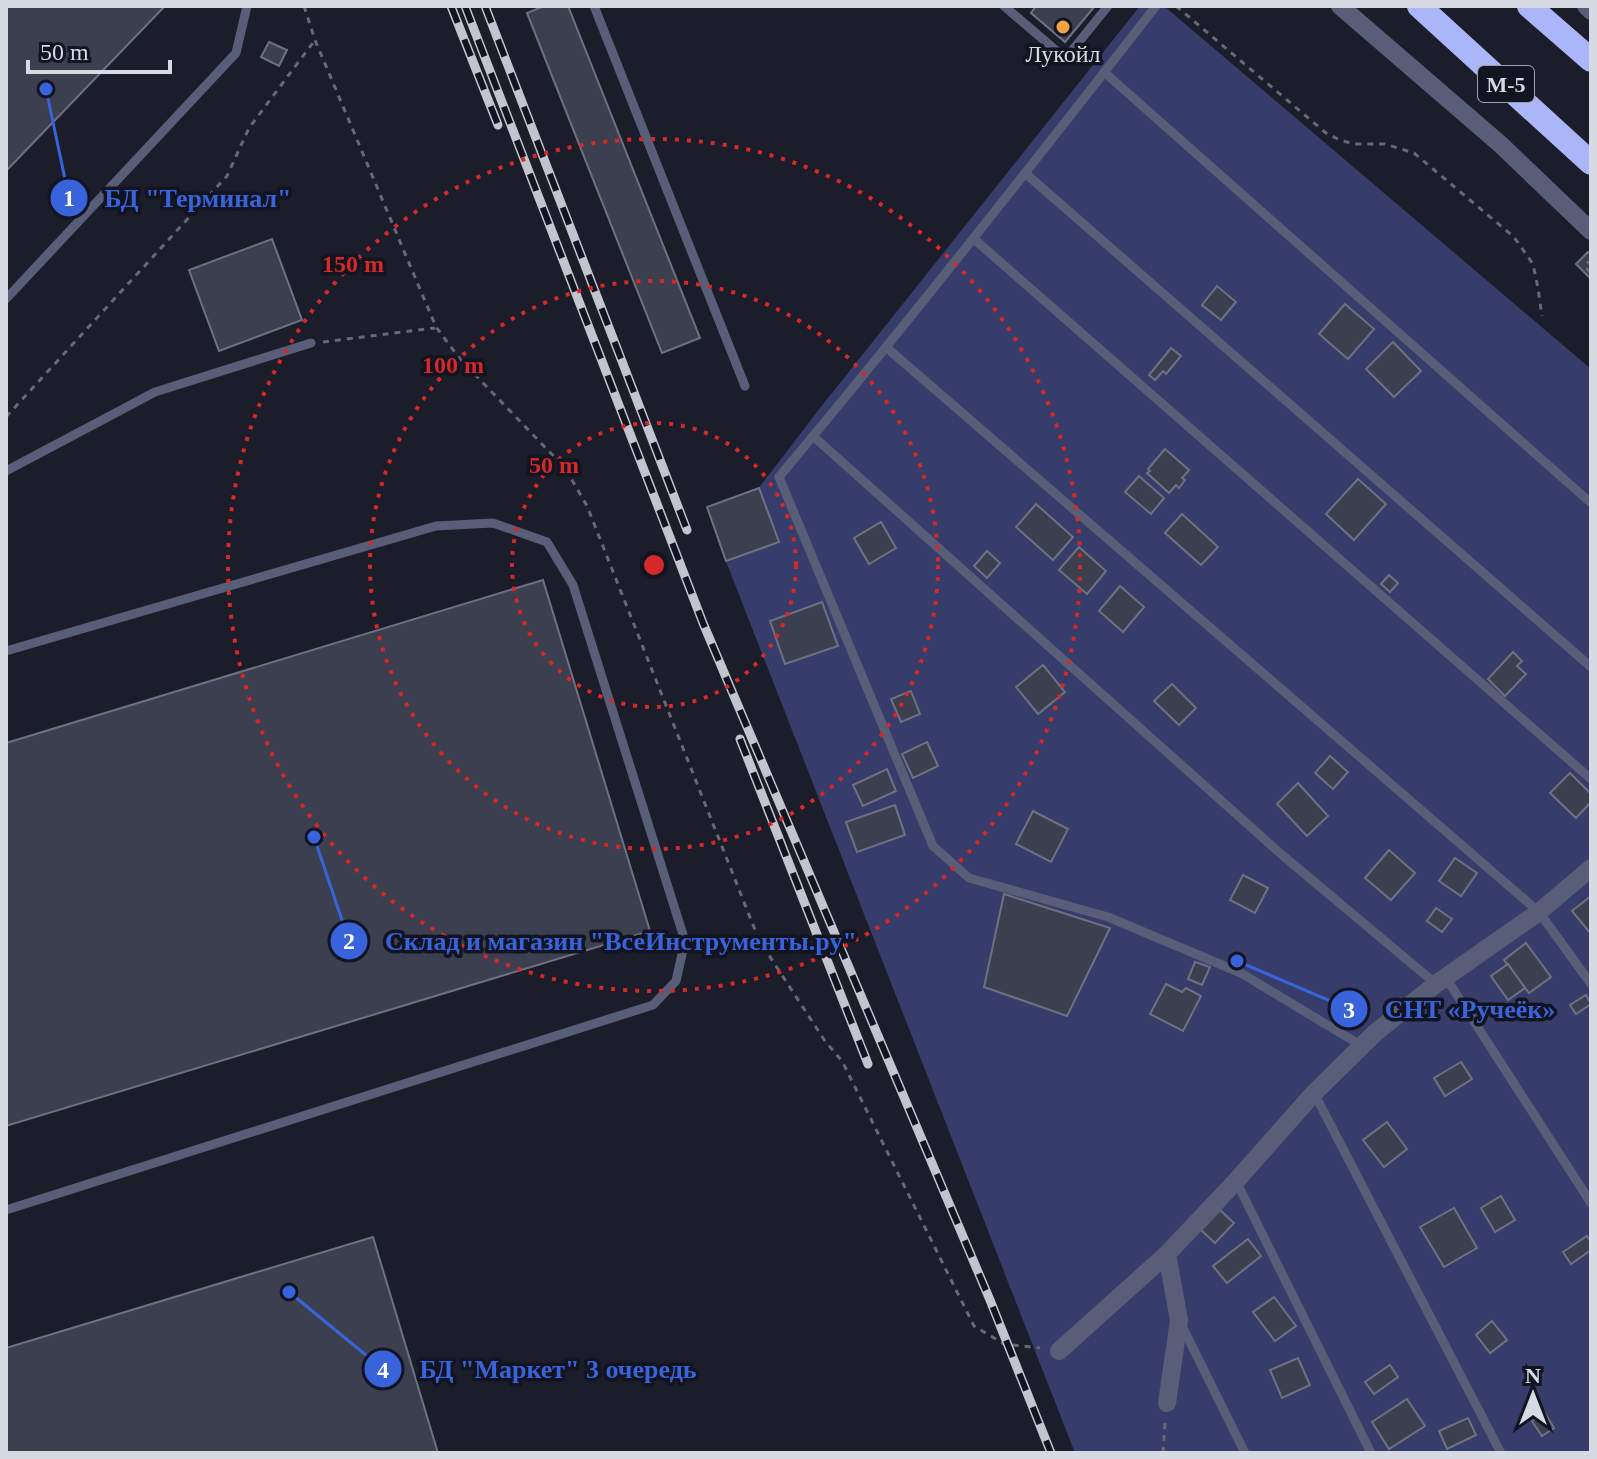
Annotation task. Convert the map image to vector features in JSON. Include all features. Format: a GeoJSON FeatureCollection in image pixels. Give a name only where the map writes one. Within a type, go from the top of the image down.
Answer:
{"type":"FeatureCollection","features":[{"type":"Feature","properties":{"kind":"highway","name":"М-5"},"geometry":{"type":"LineString","coordinates":[[1419,6],[1591,163]]}},
{"type":"Feature","properties":{"kind":"highway"},"geometry":{"type":"LineString","coordinates":[[1529,6],[1591,60]]}},
{"type":"Feature","properties":{"kind":"street"},"geometry":{"type":"LineString","coordinates":[[1340,6],[1500,144],[1591,231]]}},
{"type":"Feature","properties":{"kind":"street"},"geometry":{"type":"LineString","coordinates":[[1586,6],[1591,11]]}},
{"type":"Feature","properties":{"kind":"street"},"geometry":{"type":"LineString","coordinates":[[1059,1351],[1167,1254],[1314,1093],[1375,1033],[1441,981],[1539,912],[1591,868]]}},
{"type":"Feature","properties":{"kind":"street"},"geometry":{"type":"LineString","coordinates":[[1167,1254],[1179,1320],[1167,1403]]}},
{"type":"Feature","properties":{"kind":"lane"},"geometry":{"type":"LineString","coordinates":[[6,299],[236,53],[247,6]]}},
{"type":"Feature","properties":{"kind":"lane"},"geometry":{"type":"LineString","coordinates":[[594,6],[745,386]]}},
{"type":"Feature","properties":{"kind":"lane"},"geometry":{"type":"LineString","coordinates":[[1008,7],[1059,53],[1064,54],[1070,53],[1108,6]]}},
{"type":"Feature","properties":{"kind":"lane"},"geometry":{"type":"LineString","coordinates":[[1156,6],[887,348],[779,477],[933,846],[969,878],[1108,917],[1241,973],[1362,1046]]}},
{"type":"Feature","properties":{"kind":"lane"},"geometry":{"type":"LineString","coordinates":[[1104,72],[1591,503]]}},
{"type":"Feature","properties":{"kind":"lane"},"geometry":{"type":"LineString","coordinates":[[1025,173],[1591,667]]}},
{"type":"Feature","properties":{"kind":"lane"},"geometry":{"type":"LineString","coordinates":[[974,239],[1591,779]]}},
{"type":"Feature","properties":{"kind":"lane"},"geometry":{"type":"LineString","coordinates":[[6,471],[155,392],[311,343]]}},
{"type":"Feature","properties":{"kind":"lane"},"geometry":{"type":"LineString","coordinates":[[887,348],[1539,912],[1591,984]]}},
{"type":"Feature","properties":{"kind":"lane"},"geometry":{"type":"LineString","coordinates":[[813,436],[1281,854],[1441,981],[1591,1203]]}},
{"type":"Feature","properties":{"kind":"lane"},"geometry":{"type":"LineString","coordinates":[[6,651],[436,526],[493,523],[547,542],[573,585],[685,941],[676,981],[653,1005],[6,1210]]}},
{"type":"Feature","properties":{"kind":"lane"},"geometry":{"type":"LineString","coordinates":[[1314,1093],[1501,1453]]}},
{"type":"Feature","properties":{"kind":"lane"},"geometry":{"type":"LineString","coordinates":[[1236,1181],[1371,1453]]}},
{"type":"Feature","properties":{"kind":"lane"},"geometry":{"type":"LineString","coordinates":[[1179,1320],[1245,1453]]}},
{"type":"Feature","properties":{"kind":"path"},"geometry":{"type":"LineString","coordinates":[[304,6],[315,40],[436,327],[460,359],[565,468],[587,506],[759,940],[825,1041],[842,1061],[974,1326],[1004,1344],[1059,1351]]}},
{"type":"Feature","properties":{"kind":"path"},"geometry":{"type":"LineString","coordinates":[[1176,6],[1326,133],[1342,141],[1385,144],[1414,153],[1514,237],[1533,264],[1542,316]]}},
{"type":"Feature","properties":{"kind":"path"},"geometry":{"type":"LineString","coordinates":[[6,417],[227,176],[249,128],[315,40]]}},
{"type":"Feature","properties":{"kind":"path"},"geometry":{"type":"LineString","coordinates":[[1591,265],[1588,262],[1585,267],[1591,273]]}},
{"type":"Feature","properties":{"kind":"path"},"geometry":{"type":"LineString","coordinates":[[311,343],[436,327]]}},
{"type":"Feature","properties":{"kind":"path"},"geometry":{"type":"LineString","coordinates":[[1163,1453],[1167,1403]]}},
{"type":"Feature","properties":{"kind":"shaded area"},"geometry":{"type":"Polygon","coordinates":[[[1140,6],[1164,6],[1591,369],[1591,1453],[1075,1453],[718,541],[1140,6]]]}},
{"type":"Feature","properties":{"kind":"building"},"geometry":{"type":"Polygon","coordinates":[[[6,6],[165,6],[6,171],[6,6]]]}},
{"type":"Feature","properties":{"kind":"building"},"geometry":{"type":"Polygon","coordinates":[[[544,6],[568,6],[700,338],[662,353],[527,13],[544,6]]]}},
{"type":"Feature","properties":{"kind":"building","name":"Лукойл"},"geometry":{"type":"Polygon","coordinates":[[[1036,6],[1095,6],[1065,42],[1031,13],[1036,6]]]}},
{"type":"Feature","properties":{"kind":"building"},"geometry":{"type":"Polygon","coordinates":[[[269,42],[287,50],[279,66],[261,57],[269,42]]]}},
{"type":"Feature","properties":{"kind":"building"},"geometry":{"type":"Polygon","coordinates":[[[272,239],[302,320],[219,351],[189,270],[272,239]]]}},
{"type":"Feature","properties":{"kind":"building"},"geometry":{"type":"Polygon","coordinates":[[[1588,252],[1591,255],[1591,279],[1576,264],[1588,252]]]}},
{"type":"Feature","properties":{"kind":"building"},"geometry":{"type":"Polygon","coordinates":[[[1217,286],[1236,302],[1221,320],[1202,305],[1217,286]]]}},
{"type":"Feature","properties":{"kind":"building"},"geometry":{"type":"Polygon","coordinates":[[[1345,304],[1374,329],[1348,359],[1319,334],[1345,304]]]}},
{"type":"Feature","properties":{"kind":"building"},"geometry":{"type":"Polygon","coordinates":[[[1393,342],[1421,371],[1394,397],[1366,369],[1393,342]]]}},
{"type":"Feature","properties":{"kind":"building"},"geometry":{"type":"Polygon","coordinates":[[[1171,348],[1181,356],[1166,374],[1163,371],[1155,380],[1149,375],[1171,348]]]}},
{"type":"Feature","properties":{"kind":"building"},"geometry":{"type":"Polygon","coordinates":[[[1165,449],[1189,470],[1179,488],[1176,485],[1169,493],[1147,473],[1165,449]]]}},
{"type":"Feature","properties":{"kind":"building"},"geometry":{"type":"Polygon","coordinates":[[[1139,476],[1164,498],[1151,514],[1125,492],[1139,476]]]}},
{"type":"Feature","properties":{"kind":"building"},"geometry":{"type":"Polygon","coordinates":[[[1358,479],[1386,504],[1354,540],[1326,514],[1358,479]]]}},
{"type":"Feature","properties":{"kind":"building"},"geometry":{"type":"Polygon","coordinates":[[[759,488],[779,542],[726,561],[707,507],[759,488]]]}},
{"type":"Feature","properties":{"kind":"building"},"geometry":{"type":"Polygon","coordinates":[[[1036,504],[1073,537],[1053,560],[1016,527],[1036,504]]]}},
{"type":"Feature","properties":{"kind":"building"},"geometry":{"type":"Polygon","coordinates":[[[1182,514],[1218,547],[1201,565],[1165,533],[1182,514]]]}},
{"type":"Feature","properties":{"kind":"building"},"geometry":{"type":"Polygon","coordinates":[[[881,522],[896,548],[869,564],[854,538],[881,522]]]}},
{"type":"Feature","properties":{"kind":"building"},"geometry":{"type":"Polygon","coordinates":[[[1079,547],[1106,571],[1087,594],[1059,570],[1079,547]]]}},
{"type":"Feature","properties":{"kind":"building"},"geometry":{"type":"Polygon","coordinates":[[[987,551],[1000,563],[987,578],[974,566],[987,551]]]}},
{"type":"Feature","properties":{"kind":"building"},"geometry":{"type":"Polygon","coordinates":[[[1389,575],[1398,583],[1390,592],[1381,584],[1389,575]]]}},
{"type":"Feature","properties":{"kind":"building"},"geometry":{"type":"Polygon","coordinates":[[[543,580],[650,931],[6,1126],[6,743],[543,580]]]}},
{"type":"Feature","properties":{"kind":"building"},"geometry":{"type":"Polygon","coordinates":[[[1120,586],[1144,607],[1123,632],[1099,611],[1120,586]]]}},
{"type":"Feature","properties":{"kind":"building"},"geometry":{"type":"Polygon","coordinates":[[[822,602],[838,646],[785,664],[770,621],[822,602]]]}},
{"type":"Feature","properties":{"kind":"building"},"geometry":{"type":"Polygon","coordinates":[[[1513,652],[1522,661],[1517,666],[1526,674],[1505,696],[1488,679],[1513,652]]]}},
{"type":"Feature","properties":{"kind":"building"},"geometry":{"type":"Polygon","coordinates":[[[1043,665],[1065,692],[1038,714],[1016,687],[1043,665]]]}},
{"type":"Feature","properties":{"kind":"building"},"geometry":{"type":"Polygon","coordinates":[[[1172,684],[1196,708],[1179,725],[1154,701],[1172,684]]]}},
{"type":"Feature","properties":{"kind":"building"},"geometry":{"type":"Polygon","coordinates":[[[911,691],[920,714],[901,722],[891,699],[911,691]]]}},
{"type":"Feature","properties":{"kind":"building"},"geometry":{"type":"Polygon","coordinates":[[[927,742],[938,766],[913,778],[902,754],[927,742]]]}},
{"type":"Feature","properties":{"kind":"building"},"geometry":{"type":"Polygon","coordinates":[[[1330,756],[1348,772],[1333,789],[1315,773],[1330,756]]]}},
{"type":"Feature","properties":{"kind":"building"},"geometry":{"type":"Polygon","coordinates":[[[887,769],[896,791],[863,806],[853,785],[887,769]]]}},
{"type":"Feature","properties":{"kind":"building"},"geometry":{"type":"Polygon","coordinates":[[[1570,773],[1591,794],[1591,802],[1576,818],[1550,793],[1570,773]]]}},
{"type":"Feature","properties":{"kind":"building"},"geometry":{"type":"Polygon","coordinates":[[[1298,783],[1328,816],[1307,836],[1277,804],[1298,783]]]}},
{"type":"Feature","properties":{"kind":"building"},"geometry":{"type":"Polygon","coordinates":[[[895,805],[905,835],[857,852],[846,822],[895,805]]]}},
{"type":"Feature","properties":{"kind":"building"},"geometry":{"type":"Polygon","coordinates":[[[1033,811],[1068,829],[1051,862],[1016,844],[1033,811]]]}},
{"type":"Feature","properties":{"kind":"building"},"geometry":{"type":"Polygon","coordinates":[[[1389,850],[1415,873],[1391,900],[1365,878],[1389,850]]]}},
{"type":"Feature","properties":{"kind":"building"},"geometry":{"type":"Polygon","coordinates":[[[1455,858],[1477,873],[1461,896],[1439,881],[1455,858]]]}},
{"type":"Feature","properties":{"kind":"building"},"geometry":{"type":"Polygon","coordinates":[[[1243,875],[1268,888],[1255,913],[1230,900],[1243,875]]]}},
{"type":"Feature","properties":{"kind":"building"},"geometry":{"type":"Polygon","coordinates":[[[1004,894],[1110,928],[1067,1016],[984,987],[1004,894]]]}},
{"type":"Feature","properties":{"kind":"building"},"geometry":{"type":"Polygon","coordinates":[[[1591,896],[1591,934],[1572,911],[1591,896]]]}},
{"type":"Feature","properties":{"kind":"building"},"geometry":{"type":"Polygon","coordinates":[[[1436,908],[1452,919],[1442,932],[1427,921],[1436,908]]]}},
{"type":"Feature","properties":{"kind":"building"},"geometry":{"type":"Polygon","coordinates":[[[1526,943],[1551,977],[1529,993],[1504,960],[1526,943]]]}},
{"type":"Feature","properties":{"kind":"building"},"geometry":{"type":"Polygon","coordinates":[[[1195,962],[1210,967],[1202,985],[1188,979],[1195,962]]]}},
{"type":"Feature","properties":{"kind":"building"},"geometry":{"type":"Polygon","coordinates":[[[1508,964],[1525,988],[1508,1000],[1491,976],[1508,964]]]}},
{"type":"Feature","properties":{"kind":"building"},"geometry":{"type":"Polygon","coordinates":[[[1166,984],[1182,992],[1186,988],[1201,996],[1183,1031],[1150,1014],[1166,984]]]}},
{"type":"Feature","properties":{"kind":"building"},"geometry":{"type":"Polygon","coordinates":[[[1586,995],[1591,1004],[1576,1014],[1570,1005],[1586,995]]]}},
{"type":"Feature","properties":{"kind":"building"},"geometry":{"type":"Polygon","coordinates":[[[1461,1062],[1472,1079],[1445,1096],[1434,1078],[1461,1062]]]}},
{"type":"Feature","properties":{"kind":"building"},"geometry":{"type":"Polygon","coordinates":[[[1387,1122],[1407,1149],[1384,1167],[1363,1140],[1387,1122]]]}},
{"type":"Feature","properties":{"kind":"building"},"geometry":{"type":"Polygon","coordinates":[[[1501,1196],[1515,1220],[1495,1232],[1481,1208],[1501,1196]]]}},
{"type":"Feature","properties":{"kind":"building"},"geometry":{"type":"Polygon","coordinates":[[[1454,1208],[1477,1248],[1444,1267],[1420,1227],[1454,1208]]]}},
{"type":"Feature","properties":{"kind":"building"},"geometry":{"type":"Polygon","coordinates":[[[1220,1210],[1234,1223],[1215,1243],[1201,1230],[1220,1210]]]}},
{"type":"Feature","properties":{"kind":"building"},"geometry":{"type":"Polygon","coordinates":[[[1587,1236],[1591,1250],[1571,1264],[1563,1252],[1587,1236]]]}},
{"type":"Feature","properties":{"kind":"building"},"geometry":{"type":"Polygon","coordinates":[[[373,1237],[438,1453],[6,1453],[6,1348],[373,1237]]]}},
{"type":"Feature","properties":{"kind":"building"},"geometry":{"type":"Polygon","coordinates":[[[1248,1239],[1261,1256],[1227,1283],[1213,1266],[1248,1239]]]}},
{"type":"Feature","properties":{"kind":"building"},"geometry":{"type":"Polygon","coordinates":[[[1274,1297],[1296,1326],[1275,1341],[1253,1312],[1274,1297]]]}},
{"type":"Feature","properties":{"kind":"building"},"geometry":{"type":"Polygon","coordinates":[[[1492,1321],[1507,1340],[1490,1353],[1476,1335],[1492,1321]]]}},
{"type":"Feature","properties":{"kind":"building"},"geometry":{"type":"Polygon","coordinates":[[[1298,1358],[1310,1385],[1282,1398],[1270,1370],[1298,1358]]]}},
{"type":"Feature","properties":{"kind":"building"},"geometry":{"type":"Polygon","coordinates":[[[1390,1365],[1398,1377],[1374,1394],[1365,1382],[1390,1365]]]}},
{"type":"Feature","properties":{"kind":"building"},"geometry":{"type":"Polygon","coordinates":[[[1407,1399],[1425,1426],[1389,1449],[1372,1422],[1407,1399]]]}},
{"type":"Feature","properties":{"kind":"building"},"geometry":{"type":"Polygon","coordinates":[[[1545,1413],[1554,1428],[1542,1436],[1532,1421],[1545,1413]]]}},
{"type":"Feature","properties":{"kind":"building"},"geometry":{"type":"Polygon","coordinates":[[[1468,1418],[1476,1435],[1447,1449],[1439,1431],[1468,1418]]]}},
{"type":"Feature","properties":{"kind":"railway"},"geometry":{"type":"LineString","coordinates":[[451,6],[498,125]]}},
{"type":"Feature","properties":{"kind":"railway"},"geometry":{"type":"LineString","coordinates":[[465,6],[703,623],[990,1300],[1051,1453]]}},
{"type":"Feature","properties":{"kind":"railway"},"geometry":{"type":"LineString","coordinates":[[485,6],[687,530]]}},
{"type":"Feature","properties":{"kind":"railway"},"geometry":{"type":"LineString","coordinates":[[740,739],[868,1064]]}},
{"type":"Feature","properties":{"kind":"place","name":"Лукойл"},"geometry":{"type":"Point","coordinates":[1063,27]}},
{"type":"Feature","properties":{"kind":"place","name":"БД \"Терминал\""},"geometry":{"type":"Point","coordinates":[46,89]}},
{"type":"Feature","properties":{"kind":"place","name":"Склад и магазин \"ВсеИнструменты.ру\""},"geometry":{"type":"Point","coordinates":[314,837]}},
{"type":"Feature","properties":{"kind":"place","name":"СНТ «Ручеёк»"},"geometry":{"type":"Point","coordinates":[1237,961]}},
{"type":"Feature","properties":{"kind":"place","name":"БД \"Маркет\" 3 очередь"},"geometry":{"type":"Point","coordinates":[289,1292]}}]}
